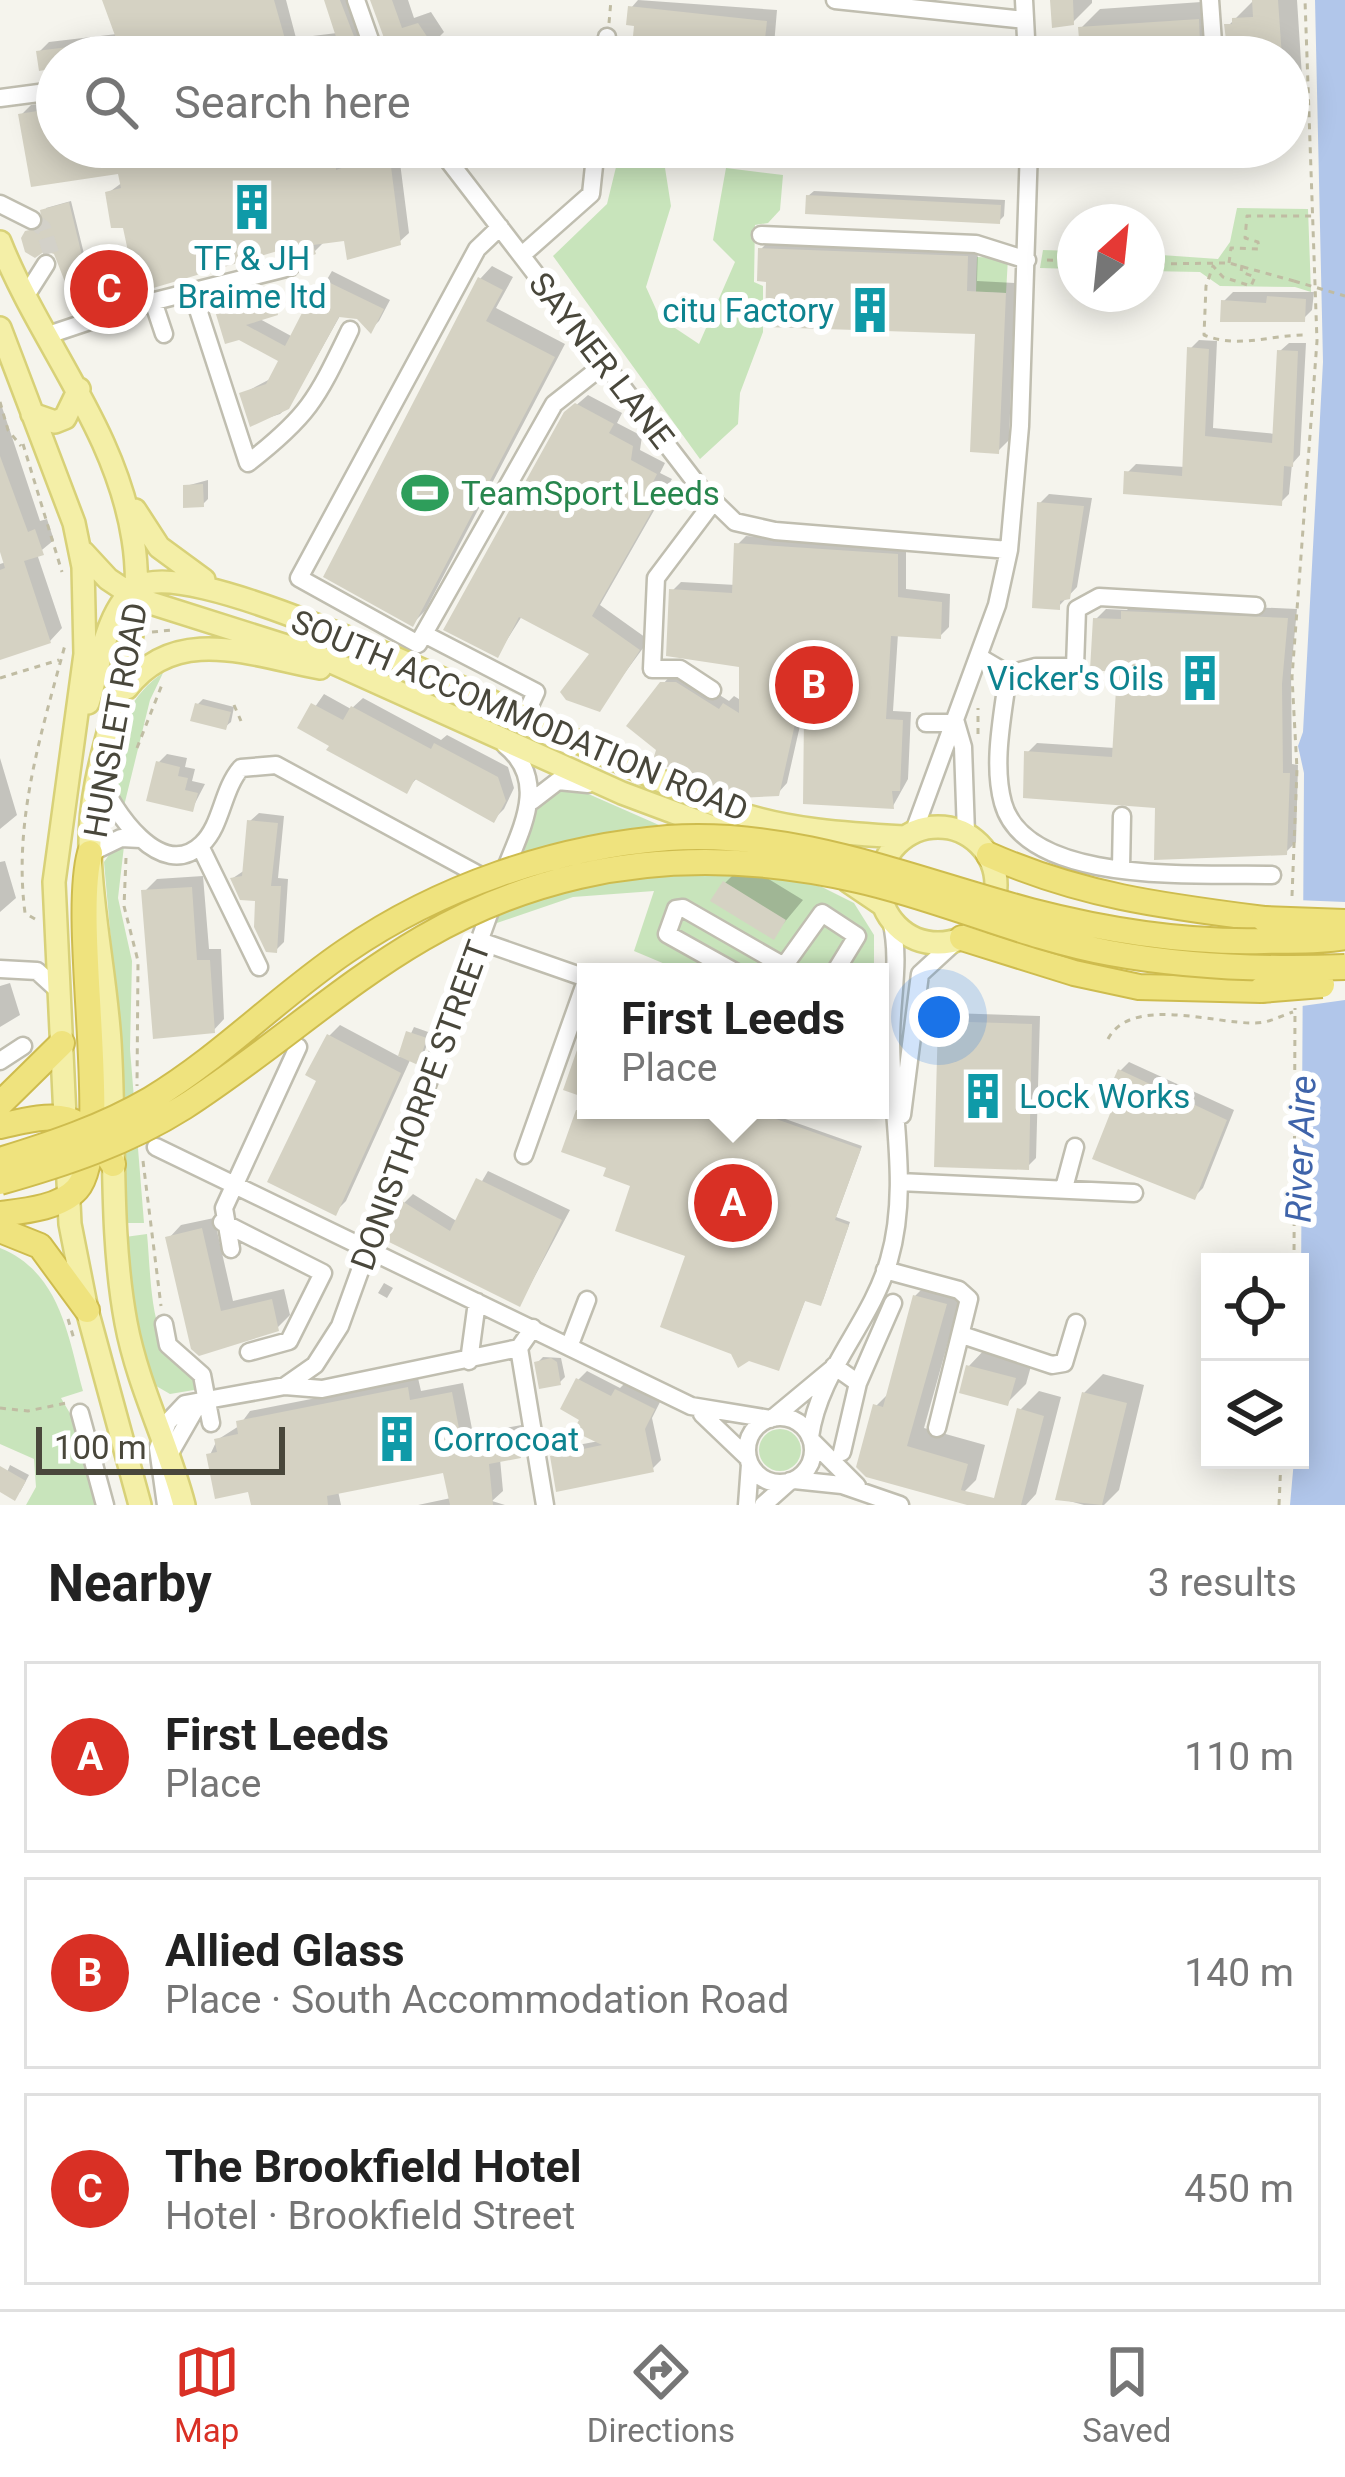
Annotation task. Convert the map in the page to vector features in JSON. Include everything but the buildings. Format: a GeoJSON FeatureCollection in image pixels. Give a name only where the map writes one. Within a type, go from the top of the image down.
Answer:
{"type":"FeatureCollection","features":[{"type":"Feature","properties":{"kind":"highway"},"geometry":{"type":"LineString","coordinates":[[0,1160],[74,1137],[150,1099],[346,951],[410,912],[485,878],[583,850],[670,838],[764,842],[863,859],[1103,928],[1192,941],[1345,922]]}},
{"type":"Feature","properties":{"kind":"highway"},"geometry":{"type":"LineString","coordinates":[[0,1214],[40,1208],[69,1196],[87,1173],[93,1131],[81,905],[90,853]]}},
{"type":"Feature","properties":{"kind":"highway"},"geometry":{"type":"LineString","coordinates":[[988,855],[1055,884],[1122,902],[1265,930],[1345,937]]}},
{"type":"Feature","properties":{"kind":"highway"},"geometry":{"type":"LineString","coordinates":[[0,1182],[75,1161],[181,1108],[404,946],[504,898],[580,876],[680,861],[765,864],[860,880],[1109,953],[1261,978],[1345,979]]}},
{"type":"Feature","properties":{"kind":"highway"},"geometry":{"type":"LineString","coordinates":[[960,939],[1139,987],[1345,967]]}},
{"type":"Feature","properties":{"kind":"highway"},"geometry":{"type":"LineString","coordinates":[[0,1104],[62,1043]]}},
{"type":"Feature","properties":{"kind":"highway"},"geometry":{"type":"LineString","coordinates":[[0,1126],[40,1115],[67,1118],[93,1131],[113,1164]]}},
{"type":"Feature","properties":{"kind":"highway"},"geometry":{"type":"LineString","coordinates":[[0,1230],[40,1246],[77,1313]]}},
{"type":"Feature","properties":{"kind":"main road","name":"HUNSLET ROAD"},"geometry":{"type":"LineString","coordinates":[[0,242],[45,335],[79,389],[116,473],[135,594],[123,693],[99,777],[90,853],[107,1007],[122,1298],[143,1390],[184,1505]]}},
{"type":"Feature","properties":{"kind":"main road","name":"HUNSLET ROAD"},"geometry":{"type":"LineString","coordinates":[[0,328],[27,422],[79,544],[88,620],[54,882],[69,1196],[77,1313],[140,1505]]}},
{"type":"Feature","properties":{"kind":"main road"},"geometry":{"type":"LineString","coordinates":[[27,422],[65,418],[79,389]]}},
{"type":"Feature","properties":{"kind":"main road"},"geometry":{"type":"LineString","coordinates":[[116,473],[159,547],[226,591]]}},
{"type":"Feature","properties":{"kind":"main road"},"geometry":{"type":"LineString","coordinates":[[66,778],[113,622],[135,594],[79,544]]}},
{"type":"Feature","properties":{"kind":"main road","name":"SOUTH ACCOMMODATION ROAD"},"geometry":{"type":"LineString","coordinates":[[135,594],[188,582],[226,591],[738,814],[822,830],[909,834],[933,826],[966,833]]}},
{"type":"Feature","properties":{"kind":"main road","name":"SOUTH ACCOMMODATION ROAD"},"geometry":{"type":"LineString","coordinates":[[135,594],[318,656],[622,794],[827,872],[922,941],[960,939]]}},
{"type":"Feature","properties":{"kind":"main road"},"geometry":{"type":"LineString","coordinates":[[123,693],[158,658],[197,647],[237,650],[351,674]]}},
{"type":"Feature","properties":{"kind":"main road"},"geometry":{"type":"LineString","coordinates":[[960,939],[992,907],[995,872],[988,855],[966,833]]}},
{"type":"Feature","properties":{"kind":"main road"},"geometry":{"type":"LineString","coordinates":[[887,912],[881,870],[909,834]]}},
{"type":"Feature","properties":{"kind":"street"},"geometry":{"type":"LineString","coordinates":[[356,0],[369,36]]}},
{"type":"Feature","properties":{"kind":"street"},"geometry":{"type":"LineString","coordinates":[[835,0],[1024,20]]}},
{"type":"Feature","properties":{"kind":"street"},"geometry":{"type":"LineString","coordinates":[[1024,0],[1025,36]]}},
{"type":"Feature","properties":{"kind":"street"},"geometry":{"type":"LineString","coordinates":[[1210,0],[1213,36]]}},
{"type":"Feature","properties":{"kind":"street"},"geometry":{"type":"LineString","coordinates":[[0,98],[36,94]]}},
{"type":"Feature","properties":{"kind":"street","name":"SAYNER LANE"},"geometry":{"type":"LineString","coordinates":[[454,168],[713,501],[735,522],[775,531],[1009,550]]}},
{"type":"Feature","properties":{"kind":"street"},"geometry":{"type":"LineString","coordinates":[[522,255],[591,194],[594,168]]}},
{"type":"Feature","properties":{"kind":"street"},"geometry":{"type":"LineString","coordinates":[[909,834],[956,723],[1009,550],[1029,168]]}},
{"type":"Feature","properties":{"kind":"street"},"geometry":{"type":"LineString","coordinates":[[0,204],[32,220]]}},
{"type":"Feature","properties":{"kind":"street"},"geometry":{"type":"LineString","coordinates":[[500,227],[477,249],[299,578],[418,644],[554,404],[606,363]]}},
{"type":"Feature","properties":{"kind":"street"},"geometry":{"type":"LineString","coordinates":[[761,235],[976,244],[1027,259]]}},
{"type":"Feature","properties":{"kind":"street"},"geometry":{"type":"LineString","coordinates":[[25,297],[46,264]]}},
{"type":"Feature","properties":{"kind":"street"},"geometry":{"type":"LineString","coordinates":[[45,335],[152,301],[290,267]]}},
{"type":"Feature","properties":{"kind":"street"},"geometry":{"type":"LineString","coordinates":[[192,291],[248,463],[300,422],[322,393],[350,330]]}},
{"type":"Feature","properties":{"kind":"street"},"geometry":{"type":"LineString","coordinates":[[152,301],[164,334]]}},
{"type":"Feature","properties":{"kind":"street"},"geometry":{"type":"LineString","coordinates":[[712,690],[680,669],[652,669],[656,578],[713,501]]}},
{"type":"Feature","properties":{"kind":"street"},"geometry":{"type":"LineString","coordinates":[[979,657],[1007,674],[1036,667],[1075,667],[1077,609],[1099,597],[1256,606]]}},
{"type":"Feature","properties":{"kind":"street"},"geometry":{"type":"LineString","coordinates":[[424,634],[536,692],[524,718]]}},
{"type":"Feature","properties":{"kind":"street"},"geometry":{"type":"LineString","coordinates":[[1007,674],[1000,776],[1014,826],[1036,847],[1121,868],[1271,874]]}},
{"type":"Feature","properties":{"kind":"street"},"geometry":{"type":"LineString","coordinates":[[926,723],[956,723]]}},
{"type":"Feature","properties":{"kind":"street"},"geometry":{"type":"LineString","coordinates":[[956,723],[963,747],[966,833]]}},
{"type":"Feature","properties":{"kind":"street"},"geometry":{"type":"LineString","coordinates":[[479,728],[525,764],[532,787],[528,807]]}},
{"type":"Feature","properties":{"kind":"street"},"geometry":{"type":"LineString","coordinates":[[99,777],[137,839],[173,854],[200,846],[229,782],[241,768],[276,765],[499,886]]}},
{"type":"Feature","properties":{"kind":"street"},"geometry":{"type":"LineString","coordinates":[[528,807],[542,789],[558,781],[622,794]]}},
{"type":"Feature","properties":{"kind":"street","name":"DONISTHORPE STREET"},"geometry":{"type":"LineString","coordinates":[[285,1386],[329,1346],[528,807]]}},
{"type":"Feature","properties":{"kind":"street"},"geometry":{"type":"LineString","coordinates":[[1121,868],[1122,816]]}},
{"type":"Feature","properties":{"kind":"street"},"geometry":{"type":"LineString","coordinates":[[90,853],[137,839]]}},
{"type":"Feature","properties":{"kind":"street"},"geometry":{"type":"LineString","coordinates":[[200,846],[259,967]]}},
{"type":"Feature","properties":{"kind":"street"},"geometry":{"type":"LineString","coordinates":[[719,963],[667,934],[676,909],[778,963]]}},
{"type":"Feature","properties":{"kind":"street"},"geometry":{"type":"LineString","coordinates":[[887,912],[898,950],[889,1015]]}},
{"type":"Feature","properties":{"kind":"street"},"geometry":{"type":"LineString","coordinates":[[786,963],[822,913],[856,936],[840,963]]}},
{"type":"Feature","properties":{"kind":"street"},"geometry":{"type":"LineString","coordinates":[[763,1505],[809,1466],[811,1439],[833,1367],[885,1270],[899,1182],[898,1134],[909,1080],[915,989],[929,961],[960,939]]}},
{"type":"Feature","properties":{"kind":"street"},"geometry":{"type":"LineString","coordinates":[[479,941],[577,977]]}},
{"type":"Feature","properties":{"kind":"street"},"geometry":{"type":"LineString","coordinates":[[0,969],[37,971],[59,991]]}},
{"type":"Feature","properties":{"kind":"street"},"geometry":{"type":"LineString","coordinates":[[524,1155],[577,1005]]}},
{"type":"Feature","properties":{"kind":"street"},"geometry":{"type":"LineString","coordinates":[[0,1061],[23,1046]]}},
{"type":"Feature","properties":{"kind":"street"},"geometry":{"type":"LineString","coordinates":[[231,1249],[222,1222],[298,1047]]}},
{"type":"Feature","properties":{"kind":"street"},"geometry":{"type":"LineString","coordinates":[[889,1106],[898,1134]]}},
{"type":"Feature","properties":{"kind":"street"},"geometry":{"type":"LineString","coordinates":[[1064,1188],[1075,1147]]}},
{"type":"Feature","properties":{"kind":"street"},"geometry":{"type":"LineString","coordinates":[[149,1148],[369,1248],[692,1406],[797,1422],[862,1490]]}},
{"type":"Feature","properties":{"kind":"street"},"geometry":{"type":"LineString","coordinates":[[899,1182],[1134,1193]]}},
{"type":"Feature","properties":{"kind":"street"},"geometry":{"type":"LineString","coordinates":[[222,1222],[322,1274],[289,1341],[249,1352]]}},
{"type":"Feature","properties":{"kind":"street"},"geometry":{"type":"LineString","coordinates":[[885,1270],[959,1290],[969,1307],[937,1427]]}},
{"type":"Feature","properties":{"kind":"street"},"geometry":{"type":"LineString","coordinates":[[569,1347],[587,1300]]}},
{"type":"Feature","properties":{"kind":"street"},"geometry":{"type":"LineString","coordinates":[[469,1361],[477,1302]]}},
{"type":"Feature","properties":{"kind":"street"},"geometry":{"type":"LineString","coordinates":[[842,1451],[858,1383],[893,1303]]}},
{"type":"Feature","properties":{"kind":"street"},"geometry":{"type":"LineString","coordinates":[[962,1335],[1052,1365],[1064,1363],[1076,1323]]}},
{"type":"Feature","properties":{"kind":"street"},"geometry":{"type":"LineString","coordinates":[[164,1324],[168,1345],[202,1376],[196,1404],[166,1445]]}},
{"type":"Feature","properties":{"kind":"street"},"geometry":{"type":"LineString","coordinates":[[143,1390],[161,1400],[196,1404],[285,1386],[322,1389],[519,1348],[532,1328]]}},
{"type":"Feature","properties":{"kind":"street"},"geometry":{"type":"LineString","coordinates":[[519,1348],[545,1505]]}},
{"type":"Feature","properties":{"kind":"street"},"geometry":{"type":"LineString","coordinates":[[833,1367],[858,1383]]}},
{"type":"Feature","properties":{"kind":"street"},"geometry":{"type":"LineString","coordinates":[[746,1505],[751,1436],[833,1367]]}},
{"type":"Feature","properties":{"kind":"street"},"geometry":{"type":"LineString","coordinates":[[196,1404],[211,1424]]}},
{"type":"Feature","properties":{"kind":"street"},"geometry":{"type":"LineString","coordinates":[[692,1406],[767,1480],[862,1490],[900,1505]]}},
{"type":"Feature","properties":{"kind":"street"},"geometry":{"type":"LineString","coordinates":[[78,1407],[105,1505]]}},
{"type":"Feature","properties":{"kind":"street","name":"HUNSLET ROAD"},"geometry":{"type":"LineString","coordinates":[[166,1445],[158,1461],[166,1505]]}},
{"type":"Feature","properties":{"kind":"path"},"geometry":{"type":"LineString","coordinates":[[607,36],[611,0]]}},
{"type":"Feature","properties":{"kind":"path"},"geometry":{"type":"LineString","coordinates":[[1305,0],[1306,36]]}},
{"type":"Feature","properties":{"kind":"path"},"geometry":{"type":"LineString","coordinates":[[1292,912],[1297,769],[1292,677],[1317,341],[1309,96]]}},
{"type":"Feature","properties":{"kind":"path"},"geometry":{"type":"LineString","coordinates":[[1229,262],[1231,248],[1259,249],[1258,242],[1245,238],[1246,216],[1314,216]]}},
{"type":"Feature","properties":{"kind":"path"},"geometry":{"type":"LineString","coordinates":[[1027,259],[1057,260]]}},
{"type":"Feature","properties":{"kind":"path"},"geometry":{"type":"LineString","coordinates":[[1165,265],[1229,262],[1345,296]]}},
{"type":"Feature","properties":{"kind":"path"},"geometry":{"type":"LineString","coordinates":[[1213,266],[1223,277],[1251,286],[1255,277],[1241,272],[1242,265]]}},
{"type":"Feature","properties":{"kind":"path"},"geometry":{"type":"LineString","coordinates":[[1213,266],[1206,286],[1204,334],[1257,342],[1305,335]]}},
{"type":"Feature","properties":{"kind":"path"},"geometry":{"type":"LineString","coordinates":[[0,402],[8,430],[22,448],[64,577]]}},
{"type":"Feature","properties":{"kind":"path"},"geometry":{"type":"LineString","coordinates":[[22,448],[27,422]]}},
{"type":"Feature","properties":{"kind":"path"},"geometry":{"type":"LineString","coordinates":[[0,678],[61,660],[22,813],[19,866],[26,913]]}},
{"type":"Feature","properties":{"kind":"path"},"geometry":{"type":"LineString","coordinates":[[234,705],[241,721]]}},
{"type":"Feature","properties":{"kind":"path"},"geometry":{"type":"LineString","coordinates":[[137,839],[125,862],[124,906],[138,961],[137,1088]]}},
{"type":"Feature","properties":{"kind":"path"},"geometry":{"type":"LineString","coordinates":[[1294,1253],[1295,992]]}},
{"type":"Feature","properties":{"kind":"path"},"geometry":{"type":"LineString","coordinates":[[1108,1039],[1119,1024],[1140,1016],[1255,1023],[1295,1011]]}},
{"type":"Feature","properties":{"kind":"path"},"geometry":{"type":"LineString","coordinates":[[149,1148],[164,1324]]}},
{"type":"Feature","properties":{"kind":"path"},"geometry":{"type":"LineString","coordinates":[[77,1313],[79,1356]]}},
{"type":"Feature","properties":{"kind":"path"},"geometry":{"type":"LineString","coordinates":[[0,1408],[28,1412],[78,1407]]}},
{"type":"Feature","properties":{"kind":"path"},"geometry":{"type":"LineString","coordinates":[[1280,1505],[1281,1469]]}},
{"type":"Feature","properties":{"kind":"green space"},"geometry":{"type":"Polygon","coordinates":[[[616,168],[665,168],[671,206],[646,287],[660,318],[699,344],[735,262],[713,240],[726,168],[783,175],[780,210],[768,223],[755,225],[754,282],[763,286],[763,332],[740,393],[738,424],[700,459],[553,256],[607,204],[616,168]]]}},
{"type":"Feature","properties":{"kind":"green space"},"geometry":{"type":"Polygon","coordinates":[[[1237,208],[1308,209],[1311,292],[1295,287],[1220,286],[1200,272],[1165,271],[1165,255],[1218,259],[1230,242],[1237,208]]]}},
{"type":"Feature","properties":{"kind":"green space"},"geometry":{"type":"Polygon","coordinates":[[[1043,250],[1057,250],[1057,268],[1040,268],[1043,250]]]}},
{"type":"Feature","properties":{"kind":"green space"},"geometry":{"type":"Polygon","coordinates":[[[977,257],[1008,258],[1006,293],[976,292],[977,257]]]}},
{"type":"Feature","properties":{"kind":"green space"},"geometry":{"type":"Polygon","coordinates":[[[163,673],[150,700],[123,810],[114,773],[119,734],[136,700],[163,673]]]}},
{"type":"Feature","properties":{"kind":"green space"},"geometry":{"type":"Polygon","coordinates":[[[568,785],[759,869],[822,887],[854,903],[874,935],[874,963],[663,963],[634,951],[654,891],[573,897],[494,924],[535,795],[568,785]]]}},
{"type":"Feature","properties":{"kind":"green space"},"geometry":{"type":"Polygon","coordinates":[[[116,845],[124,846],[118,898],[132,961],[130,1049],[144,1223],[125,1223],[124,1088],[104,862],[116,845]]]}},
{"type":"Feature","properties":{"kind":"green space"},"geometry":{"type":"Polygon","coordinates":[[[147,1234],[152,1297],[162,1337],[170,1355],[200,1381],[200,1389],[170,1394],[151,1383],[131,1296],[125,1237],[147,1234]]]}},
{"type":"Feature","properties":{"kind":"green space"},"geometry":{"type":"Polygon","coordinates":[[[0,1248],[36,1273],[49,1289],[66,1328],[83,1391],[61,1398],[75,1422],[97,1505],[26,1505],[36,1487],[34,1459],[0,1444],[0,1248]]]}},
{"type":"Feature","properties":{"kind":"green space"},"geometry":{"type":"Polygon","coordinates":[[[780,1429],[795,1435],[801,1450],[795,1465],[780,1471],[765,1465],[759,1450],[765,1435],[780,1429]]]}},
{"type":"Feature","properties":{"kind":"water","name":"River Aire"},"geometry":{"type":"Polygon","coordinates":[[[1315,0],[1345,0],[1345,1505],[1290,1505],[1293,1469],[1309,1469],[1309,1253],[1301,1253],[1304,773],[1298,746],[1303,732],[1323,362],[1315,0]]]}},
{"type":"Feature","properties":{"kind":"pier"},"geometry":{"type":"Polygon","coordinates":[[[1296,900],[1345,902],[1345,1000],[1295,1007],[1296,900]]]}},
{"type":"Feature","properties":{"kind":"tunnel"},"geometry":{"type":"LineString","coordinates":[[32,220],[43,228],[52,256],[46,264]]}},
{"type":"Feature","properties":{"kind":"place","name":"TF & JH Braime ltd"},"geometry":{"type":"Point","coordinates":[252,207]}},
{"type":"Feature","properties":{"kind":"place","name":"The Brookfield Hotel"},"geometry":{"type":"Point","coordinates":[109,289]}},
{"type":"Feature","properties":{"kind":"place","name":"citu Factory"},"geometry":{"type":"Point","coordinates":[870,310]}},
{"type":"Feature","properties":{"kind":"place","name":"TeamSport Leeds"},"geometry":{"type":"Point","coordinates":[425,493]}},
{"type":"Feature","properties":{"kind":"place","name":"Vicker's Oils"},"geometry":{"type":"Point","coordinates":[1200,678]}},
{"type":"Feature","properties":{"kind":"place","name":"Allied Glass"},"geometry":{"type":"Point","coordinates":[814,685]}},
{"type":"Feature","properties":{"kind":"place","name":"Lock Works"},"geometry":{"type":"Point","coordinates":[983,1096]}},
{"type":"Feature","properties":{"kind":"place","name":"First Leeds"},"geometry":{"type":"Point","coordinates":[733,1203]}},
{"type":"Feature","properties":{"kind":"place","name":"Corrocoat"},"geometry":{"type":"Point","coordinates":[397,1439]}}]}
